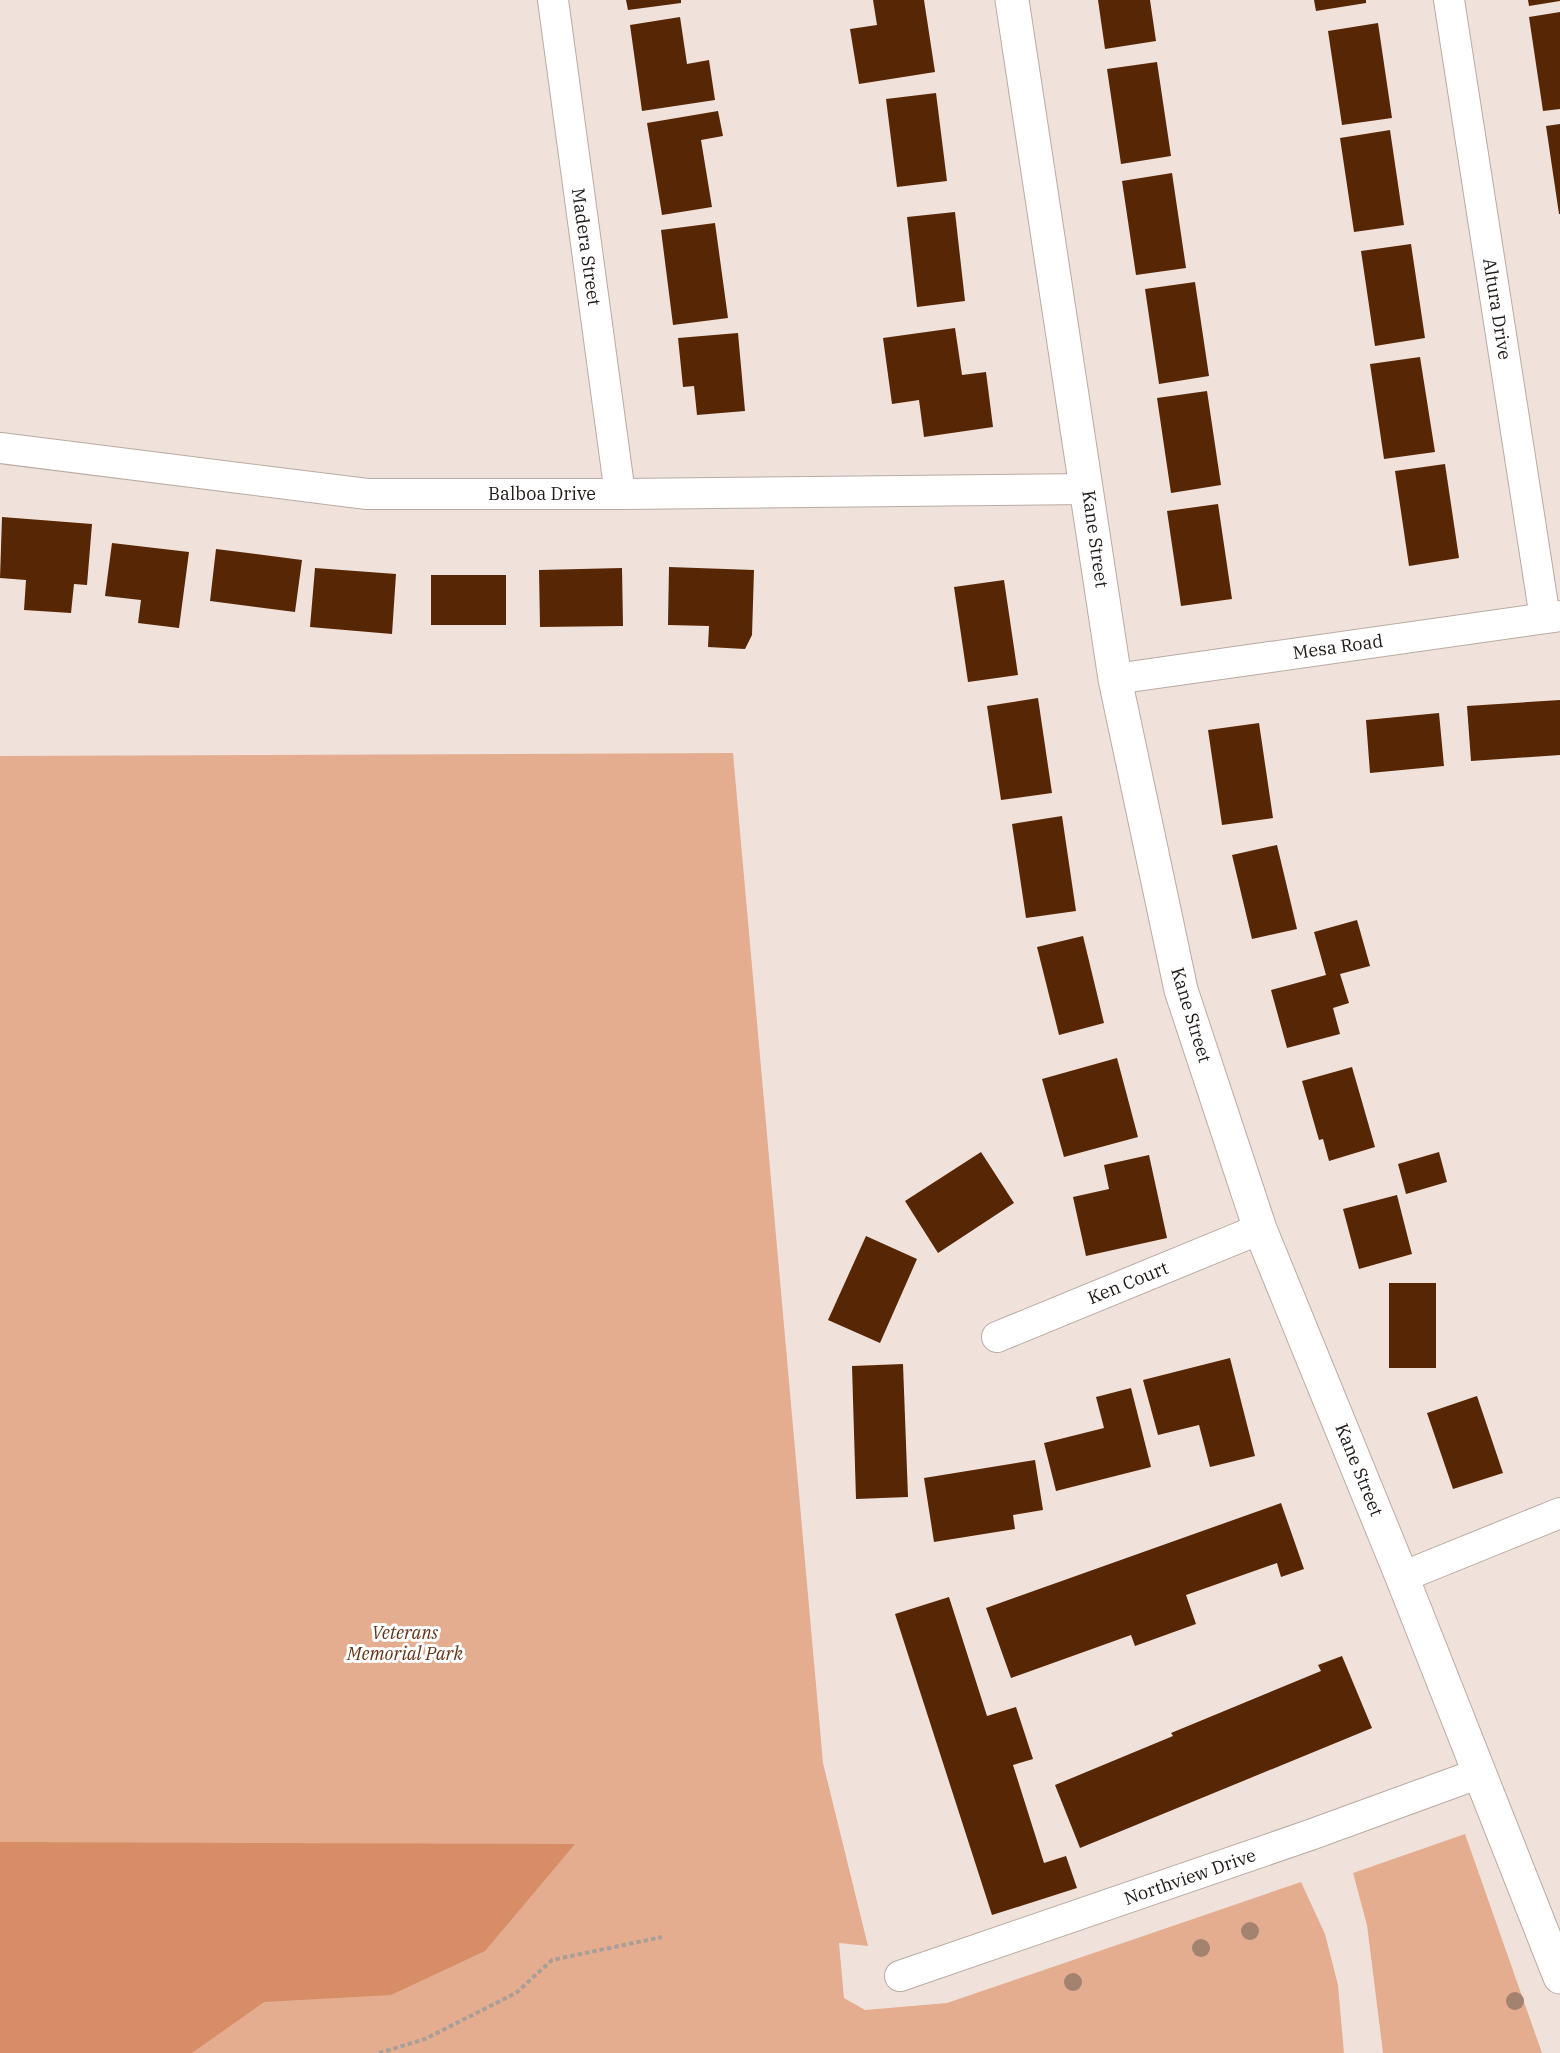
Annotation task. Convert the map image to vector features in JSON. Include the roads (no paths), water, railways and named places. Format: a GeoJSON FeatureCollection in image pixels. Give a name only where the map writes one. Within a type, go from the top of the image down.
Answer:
{"type":"FeatureCollection","features":[{"type":"Feature","properties":{"kind":"street","name":"Madera Street"},"geometry":{"type":"LineString","coordinates":[[553,0],[620,495]]}},
{"type":"Feature","properties":{"kind":"street","name":"Kane Street"},"geometry":{"type":"LineString","coordinates":[[1012,0],[1115,679],[1181,990],[1260,1229],[1402,1577],[1560,1977]]}},
{"type":"Feature","properties":{"kind":"street","name":"Altura Drive"},"geometry":{"type":"LineString","coordinates":[[1449,0],[1552,617]]}},
{"type":"Feature","properties":{"kind":"street","name":"Balboa Drive"},"geometry":{"type":"LineString","coordinates":[[0,448],[367,494],[620,495],[1087,489]]}},
{"type":"Feature","properties":{"kind":"street","name":"Mesa Road"},"geometry":{"type":"LineString","coordinates":[[1115,679],[1552,617]]}},
{"type":"Feature","properties":{"kind":"street","name":"Ken Court"},"geometry":{"type":"LineString","coordinates":[[997,1337],[1260,1229]]}},
{"type":"Feature","properties":{"kind":"street"},"geometry":{"type":"LineString","coordinates":[[1402,1577],[1560,1513]]}},
{"type":"Feature","properties":{"kind":"street","name":"Northview Drive"},"geometry":{"type":"LineString","coordinates":[[900,1976],[1310,1835],[1479,1773]]}},
{"type":"Feature","properties":{"kind":"park label","name":"Veterans Memorial Park"},"geometry":{"type":"Point","coordinates":[405,1643]}}]}
